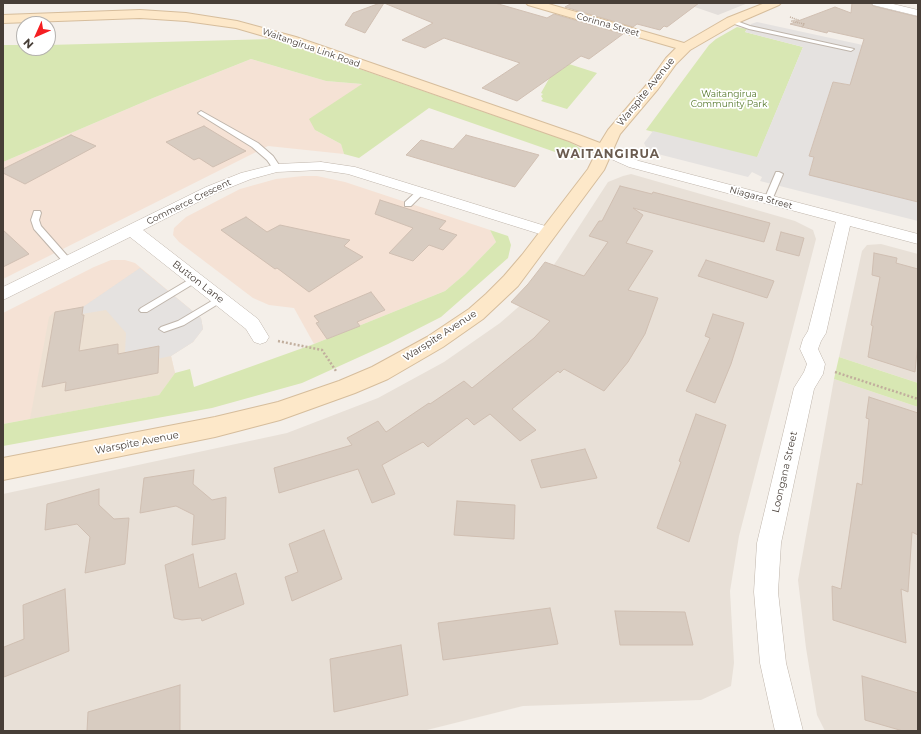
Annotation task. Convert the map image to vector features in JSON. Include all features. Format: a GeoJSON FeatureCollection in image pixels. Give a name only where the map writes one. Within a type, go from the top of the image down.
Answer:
{"type":"FeatureCollection","features":[{"type":"Feature","properties":{"kind":"main road","name":"Warspite Avenue"},"geometry":{"type":"LineString","coordinates":[[3,469],[235,422],[280,411],[347,387],[410,357],[446,335],[476,314],[511,281],[596,170],[613,133],[653,86],[671,61],[685,47],[731,21],[775,3]]}},
{"type":"Feature","properties":{"kind":"main road","name":"Corinna Street"},"geometry":{"type":"LineString","coordinates":[[537,4],[685,47]]}},
{"type":"Feature","properties":{"kind":"main road","name":"Waitangirua Link Road"},"geometry":{"type":"LineString","coordinates":[[3,19],[140,14],[186,17],[237,25],[292,40],[574,138],[605,151]]}},
{"type":"Feature","properties":{"kind":"street"},"geometry":{"type":"LineString","coordinates":[[877,3],[918,13]]}},
{"type":"Feature","properties":{"kind":"street","name":"Niagara Street"},"geometry":{"type":"LineString","coordinates":[[605,151],[634,164],[918,240]]}},
{"type":"Feature","properties":{"kind":"street","name":"Commerce Crescent"},"geometry":{"type":"LineString","coordinates":[[3,294],[210,190],[246,176],[277,168],[309,166],[333,167],[368,175],[549,232]]}},
{"type":"Feature","properties":{"kind":"street"},"geometry":{"type":"LineString","coordinates":[[815,366],[816,364],[809,349],[812,339],[818,332],[844,220]]}},
{"type":"Feature","properties":{"kind":"street","name":"Button Lane"},"geometry":{"type":"LineString","coordinates":[[132,230],[252,324],[260,337]]}},
{"type":"Feature","properties":{"kind":"street","name":"Loongana Street"},"geometry":{"type":"LineString","coordinates":[[789,731],[773,663],[766,592],[769,543],[804,388],[813,374],[815,366]]}},
{"type":"Feature","properties":{"kind":"lane"},"geometry":{"type":"LineString","coordinates":[[731,21],[749,27],[851,49]]}},
{"type":"Feature","properties":{"kind":"lane"},"geometry":{"type":"LineString","coordinates":[[202,114],[254,145],[270,158],[277,168]]}},
{"type":"Feature","properties":{"kind":"lane"},"geometry":{"type":"LineString","coordinates":[[768,200],[779,174]]}},
{"type":"Feature","properties":{"kind":"lane"},"geometry":{"type":"LineString","coordinates":[[408,204],[420,192]]}},
{"type":"Feature","properties":{"kind":"lane"},"geometry":{"type":"LineString","coordinates":[[37,213],[35,220],[37,227],[68,262]]}},
{"type":"Feature","properties":{"kind":"lane"},"geometry":{"type":"LineString","coordinates":[[144,310],[195,279]]}},
{"type":"Feature","properties":{"kind":"lane"},"geometry":{"type":"LineString","coordinates":[[164,329],[181,323],[220,299]]}},
{"type":"Feature","properties":{"kind":"path"},"geometry":{"type":"LineString","coordinates":[[260,337],[322,350],[347,387]]}},
{"type":"Feature","properties":{"kind":"path"},"geometry":{"type":"LineString","coordinates":[[815,366],[918,399]]}},
{"type":"Feature","properties":{"kind":"shaded area"},"geometry":{"type":"Polygon","coordinates":[[[683,3],[748,3],[718,15],[683,3]]]}},
{"type":"Feature","properties":{"kind":"shaded area"},"geometry":{"type":"Polygon","coordinates":[[[757,22],[918,57],[850,85],[833,82],[809,155],[814,157],[809,174],[918,202],[918,221],[760,181],[762,177],[752,172],[748,177],[650,152],[647,149],[644,143],[653,131],[757,157],[803,47],[745,32],[751,24],[757,22]]]}},
{"type":"Feature","properties":{"kind":"shaded area"},"geometry":{"type":"Polygon","coordinates":[[[251,59],[326,81],[362,84],[315,130],[341,144],[344,154],[268,146],[3,279],[3,162],[153,98],[251,59]]]}},
{"type":"Feature","properties":{"kind":"shaded area"},"geometry":{"type":"Polygon","coordinates":[[[631,174],[795,221],[813,230],[816,239],[739,536],[730,591],[734,663],[731,686],[701,700],[523,706],[423,731],[3,731],[3,494],[287,433],[378,398],[444,362],[500,323],[531,296],[558,259],[608,182],[631,174]]]}},
{"type":"Feature","properties":{"kind":"shaded area"},"geometry":{"type":"Polygon","coordinates":[[[317,176],[345,182],[490,230],[496,242],[465,274],[445,291],[314,344],[294,308],[269,305],[253,298],[179,242],[173,235],[174,228],[186,217],[240,189],[276,179],[317,176]]]}},
{"type":"Feature","properties":{"kind":"shaded area"},"geometry":{"type":"Polygon","coordinates":[[[881,244],[918,254],[918,383],[839,357],[862,251],[867,245],[881,244]]]}},
{"type":"Feature","properties":{"kind":"shaded area"},"geometry":{"type":"Polygon","coordinates":[[[111,260],[125,260],[135,263],[201,318],[203,329],[193,342],[171,356],[175,373],[159,395],[3,424],[3,313],[94,267],[111,260]]]}},
{"type":"Feature","properties":{"kind":"shaded area"},"geometry":{"type":"Polygon","coordinates":[[[140,268],[201,318],[203,329],[193,342],[171,356],[175,373],[159,395],[30,419],[49,317],[55,311],[83,307],[140,268]]]}},
{"type":"Feature","properties":{"kind":"shaded area"},"geometry":{"type":"Polygon","coordinates":[[[140,268],[201,318],[203,329],[193,342],[171,356],[157,359],[157,354],[159,354],[159,346],[125,352],[126,333],[106,310],[82,314],[83,307],[140,268]]]}},
{"type":"Feature","properties":{"kind":"shaded area"},"geometry":{"type":"Polygon","coordinates":[[[834,379],[918,407],[918,731],[825,731],[817,715],[806,648],[798,580],[834,379]]]}},
{"type":"Feature","properties":{"kind":"green space","name":"Waitangirua Community Park"},"geometry":{"type":"Polygon","coordinates":[[[737,27],[747,29],[745,32],[803,47],[757,158],[646,130],[709,45],[716,39],[737,27]]]}},
{"type":"Feature","properties":{"kind":"green space"},"geometry":{"type":"Polygon","coordinates":[[[273,39],[565,140],[577,146],[584,153],[578,160],[429,108],[359,158],[344,154],[341,144],[315,130],[309,119],[362,84],[326,81],[251,59],[153,98],[3,162],[3,45],[16,45],[16,56],[56,56],[56,45],[273,39]]]}},
{"type":"Feature","properties":{"kind":"green space"},"geometry":{"type":"Polygon","coordinates":[[[569,64],[597,73],[567,109],[541,101],[543,99],[541,96],[543,94],[541,93],[555,68],[561,70],[569,64]]]}},
{"type":"Feature","properties":{"kind":"green space"},"geometry":{"type":"Polygon","coordinates":[[[490,230],[508,236],[511,245],[508,258],[441,317],[388,344],[302,383],[212,408],[3,446],[3,424],[159,395],[175,373],[190,369],[194,387],[314,344],[445,291],[465,274],[496,242],[490,230]]]}},
{"type":"Feature","properties":{"kind":"green space"},"geometry":{"type":"Polygon","coordinates":[[[839,357],[918,383],[918,407],[834,379],[839,357]]]}},
{"type":"Feature","properties":{"kind":"building"},"geometry":{"type":"Polygon","coordinates":[[[380,3],[384,3],[365,33],[345,25],[353,13],[380,3]]]}},
{"type":"Feature","properties":{"kind":"building"},"geometry":{"type":"Polygon","coordinates":[[[384,3],[495,3],[547,18],[554,14],[623,34],[589,59],[581,56],[517,101],[482,88],[520,63],[444,38],[425,48],[402,40],[433,23],[384,3]]]}},
{"type":"Feature","properties":{"kind":"building"},"geometry":{"type":"Polygon","coordinates":[[[572,3],[699,3],[667,27],[664,26],[660,30],[637,24],[633,27],[565,7],[572,3]]]}},
{"type":"Feature","properties":{"kind":"building"},"geometry":{"type":"Polygon","coordinates":[[[852,3],[871,3],[873,6],[918,17],[918,202],[809,175],[814,157],[809,156],[833,82],[850,85],[864,39],[828,31],[827,33],[790,24],[835,7],[851,13],[852,3]]]}},
{"type":"Feature","properties":{"kind":"building"},"geometry":{"type":"Polygon","coordinates":[[[204,126],[246,151],[213,167],[199,158],[194,160],[166,142],[204,126]]]}},
{"type":"Feature","properties":{"kind":"building"},"geometry":{"type":"Polygon","coordinates":[[[71,135],[96,146],[25,184],[3,173],[3,169],[71,135]]]}},
{"type":"Feature","properties":{"kind":"building"},"geometry":{"type":"Polygon","coordinates":[[[466,135],[539,155],[515,187],[406,155],[421,140],[453,149],[466,135]]]}},
{"type":"Feature","properties":{"kind":"building"},"geometry":{"type":"Polygon","coordinates":[[[620,186],[652,194],[653,192],[770,223],[764,242],[633,208],[643,215],[626,243],[653,251],[628,290],[658,298],[645,334],[628,362],[604,391],[564,369],[560,373],[558,371],[512,409],[536,430],[520,441],[490,414],[474,425],[467,418],[428,447],[423,442],[382,465],[395,494],[372,503],[358,469],[279,493],[274,468],[352,445],[347,438],[378,421],[386,432],[464,381],[472,388],[534,338],[550,321],[511,302],[528,284],[545,262],[584,276],[608,242],[589,236],[599,221],[602,221],[620,186]]]}},
{"type":"Feature","properties":{"kind":"building"},"geometry":{"type":"Polygon","coordinates":[[[380,200],[446,221],[439,229],[457,235],[443,250],[429,245],[413,261],[389,253],[413,228],[375,214],[380,200]]]}},
{"type":"Feature","properties":{"kind":"building"},"geometry":{"type":"Polygon","coordinates":[[[246,217],[267,232],[280,225],[350,240],[344,246],[363,257],[309,292],[221,230],[246,217]]]}},
{"type":"Feature","properties":{"kind":"building"},"geometry":{"type":"Polygon","coordinates":[[[3,230],[29,254],[3,267],[3,230]]]}},
{"type":"Feature","properties":{"kind":"building"},"geometry":{"type":"Polygon","coordinates":[[[781,232],[804,238],[799,256],[776,250],[781,232]]]}},
{"type":"Feature","properties":{"kind":"building"},"geometry":{"type":"Polygon","coordinates":[[[874,253],[897,258],[896,263],[918,269],[918,342],[915,372],[868,357],[873,326],[871,325],[880,277],[872,275],[874,253]]]}},
{"type":"Feature","properties":{"kind":"building"},"geometry":{"type":"Polygon","coordinates":[[[706,260],[774,281],[767,298],[698,276],[706,260]]]}},
{"type":"Feature","properties":{"kind":"building"},"geometry":{"type":"Polygon","coordinates":[[[371,292],[385,310],[357,322],[360,326],[327,339],[316,323],[319,322],[314,316],[371,292]]]}},
{"type":"Feature","properties":{"kind":"building"},"geometry":{"type":"Polygon","coordinates":[[[83,307],[82,315],[84,315],[79,351],[118,344],[118,354],[159,346],[158,373],[65,391],[66,382],[42,387],[55,312],[83,307]]]}},
{"type":"Feature","properties":{"kind":"building"},"geometry":{"type":"Polygon","coordinates":[[[713,314],[744,323],[731,364],[715,403],[686,391],[710,338],[705,336],[713,314]]]}},
{"type":"Feature","properties":{"kind":"building"},"geometry":{"type":"Polygon","coordinates":[[[869,397],[918,413],[918,535],[912,532],[908,592],[901,589],[906,643],[833,620],[832,586],[841,589],[857,483],[862,485],[869,419],[866,418],[869,397]]]}},
{"type":"Feature","properties":{"kind":"building"},"geometry":{"type":"Polygon","coordinates":[[[696,414],[726,425],[689,542],[657,528],[681,462],[679,461],[696,414]]]}},
{"type":"Feature","properties":{"kind":"building"},"geometry":{"type":"Polygon","coordinates":[[[585,449],[597,478],[541,488],[531,460],[585,449]]]}},
{"type":"Feature","properties":{"kind":"building"},"geometry":{"type":"Polygon","coordinates":[[[194,470],[193,484],[212,500],[226,497],[225,539],[192,545],[194,515],[176,506],[140,513],[144,478],[194,470]]]}},
{"type":"Feature","properties":{"kind":"building"},"geometry":{"type":"Polygon","coordinates":[[[99,489],[99,505],[114,519],[129,518],[125,564],[85,573],[90,537],[77,524],[45,530],[47,504],[99,489]]]}},
{"type":"Feature","properties":{"kind":"building"},"geometry":{"type":"Polygon","coordinates":[[[457,501],[515,505],[514,539],[454,535],[457,501]]]}},
{"type":"Feature","properties":{"kind":"building"},"geometry":{"type":"Polygon","coordinates":[[[324,530],[342,579],[292,601],[285,577],[298,572],[289,544],[324,530]]]}},
{"type":"Feature","properties":{"kind":"building"},"geometry":{"type":"Polygon","coordinates":[[[193,554],[199,588],[236,573],[244,604],[202,621],[201,618],[182,620],[174,618],[165,565],[193,554]]]}},
{"type":"Feature","properties":{"kind":"building"},"geometry":{"type":"Polygon","coordinates":[[[65,589],[69,651],[4,677],[4,647],[24,639],[23,605],[65,589]]]}},
{"type":"Feature","properties":{"kind":"building"},"geometry":{"type":"Polygon","coordinates":[[[550,608],[558,644],[443,660],[438,623],[550,608]]]}},
{"type":"Feature","properties":{"kind":"building"},"geometry":{"type":"Polygon","coordinates":[[[615,611],[685,612],[693,645],[620,645],[615,611]]]}},
{"type":"Feature","properties":{"kind":"building"},"geometry":{"type":"Polygon","coordinates":[[[401,645],[408,695],[334,712],[330,659],[401,645]]]}},
{"type":"Feature","properties":{"kind":"building"},"geometry":{"type":"Polygon","coordinates":[[[862,676],[918,693],[918,731],[903,731],[865,720],[862,676]]]}},
{"type":"Feature","properties":{"kind":"building"},"geometry":{"type":"Polygon","coordinates":[[[180,685],[180,731],[87,731],[88,712],[180,685]]]}},
{"type":"Feature","properties":{"kind":"district","name":"WAITANGIRUA"},"geometry":{"type":"Point","coordinates":[608,154]}}]}
